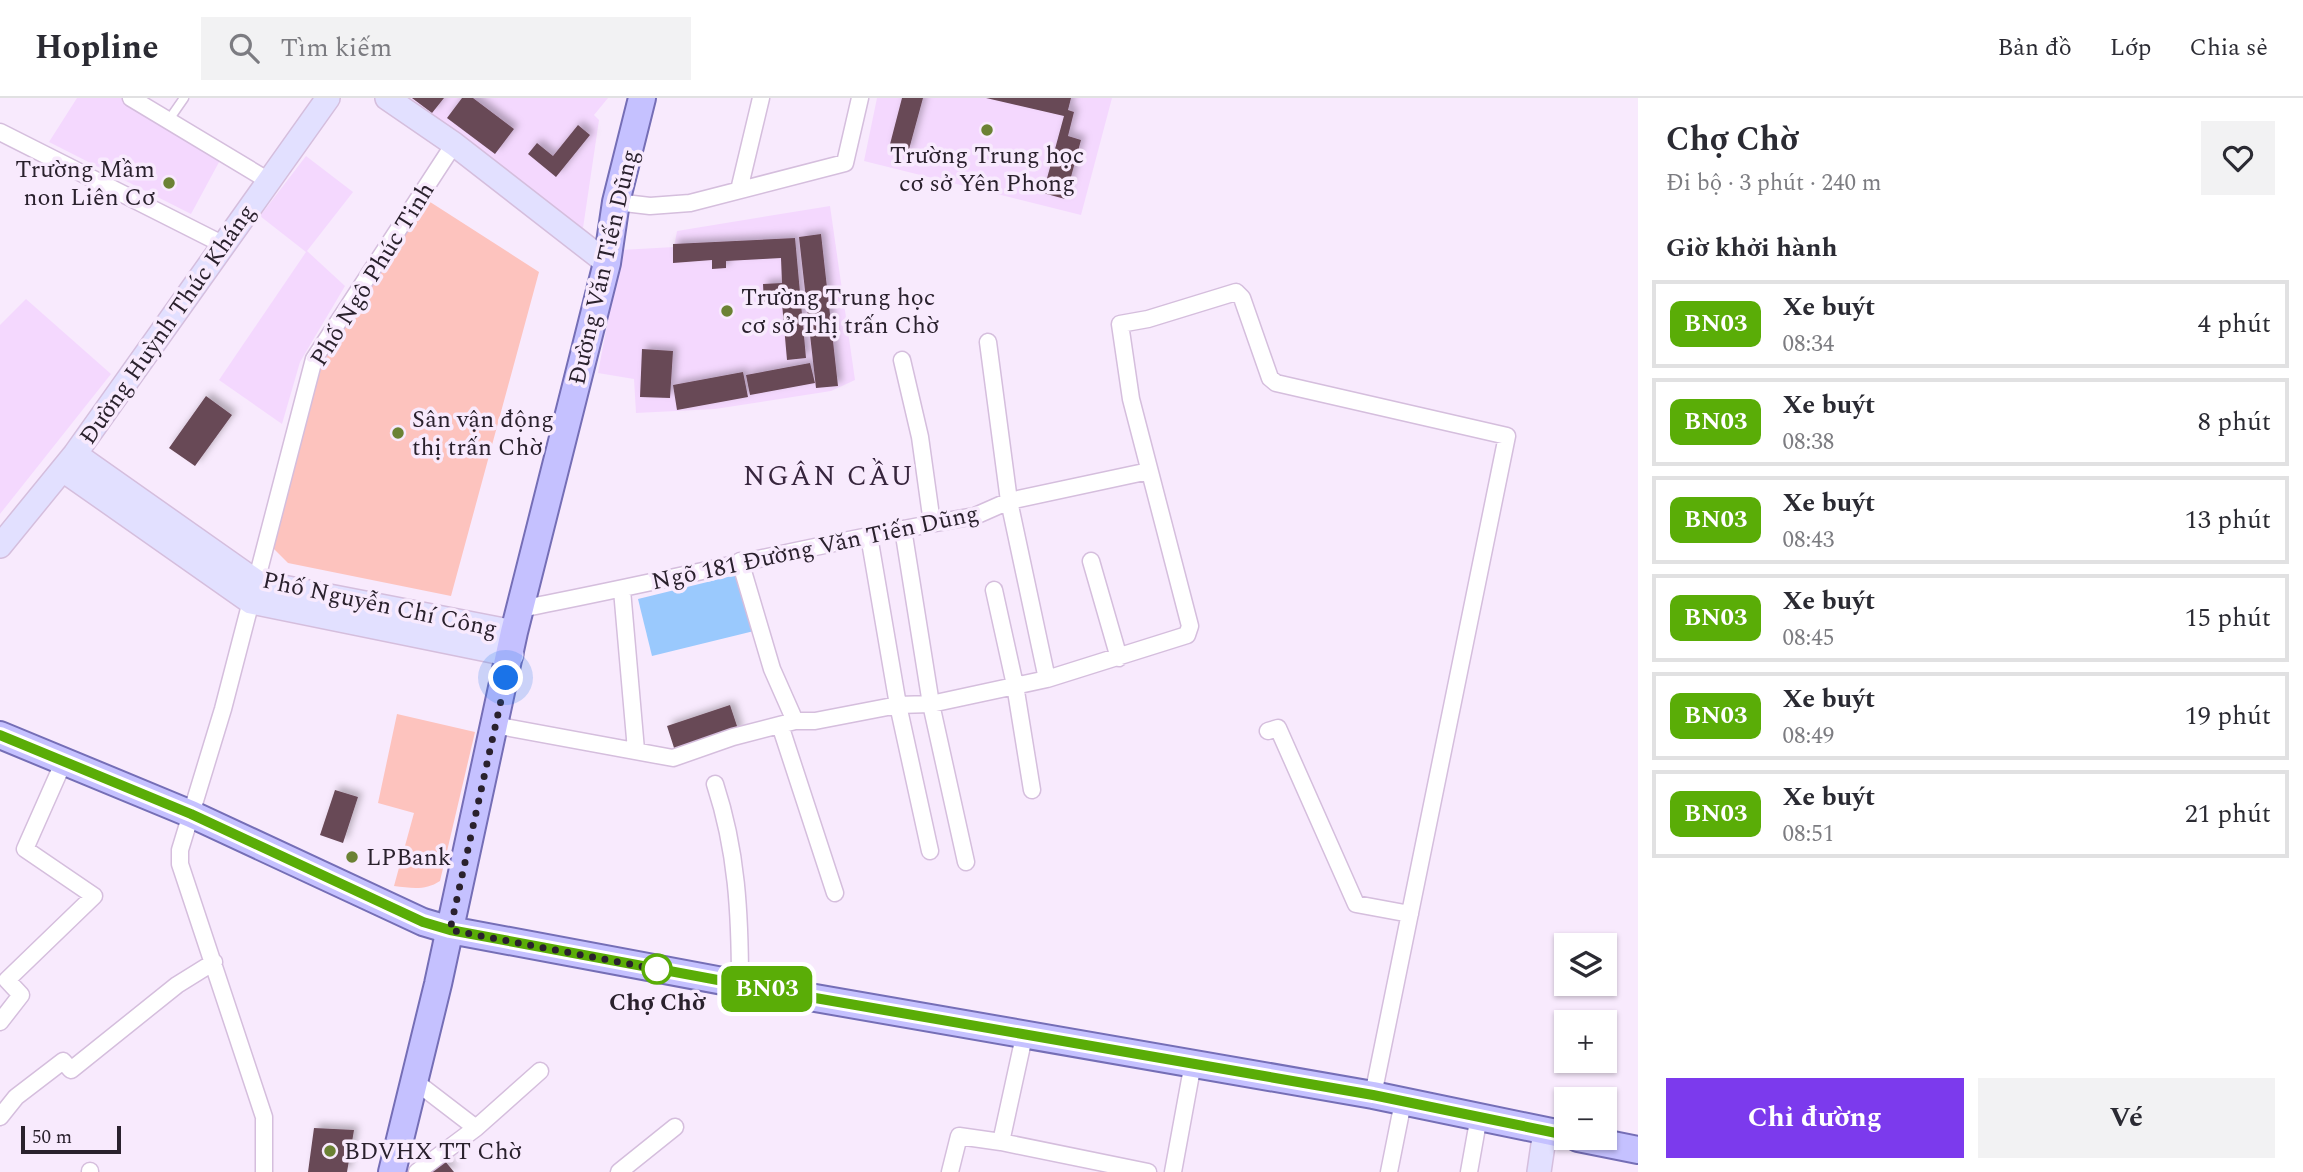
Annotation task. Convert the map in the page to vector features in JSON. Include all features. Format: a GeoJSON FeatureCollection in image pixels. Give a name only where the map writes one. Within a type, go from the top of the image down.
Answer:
{"type":"FeatureCollection","features":[{"type":"Feature","properties":{"kind":"main road","name":"Đường Huỳnh Thúc Kháng"},"geometry":{"type":"LineString","coordinates":[[0,546],[69,462],[328,98]]}},
{"type":"Feature","properties":{"kind":"main road"},"geometry":{"type":"LineString","coordinates":[[387,98],[454,144],[607,263]]}},
{"type":"Feature","properties":{"kind":"main road","name":"Đường Văn Tiến Dũng"},"geometry":{"type":"LineString","coordinates":[[392,1172],[416,1082],[515,632],[607,263],[617,202],[642,98]]}},
{"type":"Feature","properties":{"kind":"main road","name":"Phố Nguyễn Chí Công"},"geometry":{"type":"LineString","coordinates":[[69,462],[254,592],[515,632]]}},
{"type":"Feature","properties":{"kind":"main road"},"geometry":{"type":"LineString","coordinates":[[0,735],[191,814],[423,922],[450,930],[740,984],[1373,1095],[1554,1133]]}},
{"type":"Feature","properties":{"kind":"main road"},"geometry":{"type":"LineString","coordinates":[[1539,1172],[1554,1138]]}},
{"type":"Feature","properties":{"kind":"main road"},"geometry":{"type":"LineString","coordinates":[[1617,1146],[1638,1150]]}},
{"type":"Feature","properties":{"kind":"street"},"geometry":{"type":"LineString","coordinates":[[131,98],[269,181]]}},
{"type":"Feature","properties":{"kind":"street"},"geometry":{"type":"LineString","coordinates":[[739,191],[761,98]]}},
{"type":"Feature","properties":{"kind":"street"},"geometry":{"type":"LineString","coordinates":[[617,202],[650,206],[690,203],[845,163],[860,98]]}},
{"type":"Feature","properties":{"kind":"street"},"geometry":{"type":"LineString","coordinates":[[0,132],[222,244]]}},
{"type":"Feature","properties":{"kind":"street","name":"Phố Ngô Phúc Tinh"},"geometry":{"type":"LineString","coordinates":[[264,1172],[264,1117],[180,864],[183,835],[254,592],[314,359],[454,144]]}},
{"type":"Feature","properties":{"kind":"street"},"geometry":{"type":"LineString","coordinates":[[494,725],[673,758],[788,723],[898,705],[931,704],[1047,679],[1187,635],[1190,626],[1131,399],[1120,324],[1148,319],[1230,292],[1242,298],[1270,378],[1276,383],[1507,436],[1373,1095]]}},
{"type":"Feature","properties":{"kind":"street"},"geometry":{"type":"LineString","coordinates":[[988,342],[1009,501],[1047,679]]}},
{"type":"Feature","properties":{"kind":"street"},"geometry":{"type":"LineString","coordinates":[[902,360],[920,437],[932,523]]}},
{"type":"Feature","properties":{"kind":"street","name":"Ngõ 181 Đường Văn Tiến Dũng"},"geometry":{"type":"LineString","coordinates":[[515,632],[622,590],[740,561],[975,516],[1009,501],[1149,471]]}},
{"type":"Feature","properties":{"kind":"street"},"geometry":{"type":"LineString","coordinates":[[903,529],[931,704],[966,862]]}},
{"type":"Feature","properties":{"kind":"street"},"geometry":{"type":"LineString","coordinates":[[869,536],[898,705],[930,851]]}},
{"type":"Feature","properties":{"kind":"street"},"geometry":{"type":"LineString","coordinates":[[740,561],[835,893]]}},
{"type":"Feature","properties":{"kind":"street"},"geometry":{"type":"LineString","coordinates":[[1091,561],[1118,658]]}},
{"type":"Feature","properties":{"kind":"street"},"geometry":{"type":"LineString","coordinates":[[622,590],[636,750]]}},
{"type":"Feature","properties":{"kind":"street"},"geometry":{"type":"LineString","coordinates":[[994,590],[1015,685],[1032,790]]}},
{"type":"Feature","properties":{"kind":"street"},"geometry":{"type":"LineString","coordinates":[[1268,731],[1278,728],[1356,904],[1410,914]]}},
{"type":"Feature","properties":{"kind":"street"},"geometry":{"type":"LineString","coordinates":[[0,1021],[21,995],[7,979],[94,896],[25,849],[64,761]]}},
{"type":"Feature","properties":{"kind":"street"},"geometry":{"type":"LineString","coordinates":[[715,784],[730,830],[740,920],[740,984]]}},
{"type":"Feature","properties":{"kind":"street"},"geometry":{"type":"LineString","coordinates":[[0,1117],[16,1097],[63,1061],[71,1070],[177,985],[214,962]]}},
{"type":"Feature","properties":{"kind":"street"},"geometry":{"type":"LineString","coordinates":[[1001,1142],[1025,1032]]}},
{"type":"Feature","properties":{"kind":"street"},"geometry":{"type":"LineString","coordinates":[[1173,1172],[1193,1063]]}},
{"type":"Feature","properties":{"kind":"street"},"geometry":{"type":"LineString","coordinates":[[417,1172],[476,1128],[540,1071]]}},
{"type":"Feature","properties":{"kind":"street"},"geometry":{"type":"LineString","coordinates":[[416,1082],[476,1128]]}},
{"type":"Feature","properties":{"kind":"street"},"geometry":{"type":"LineString","coordinates":[[1389,1172],[1403,1102]]}},
{"type":"Feature","properties":{"kind":"street"},"geometry":{"type":"LineString","coordinates":[[1469,1172],[1479,1116]]}},
{"type":"Feature","properties":{"kind":"street"},"geometry":{"type":"LineString","coordinates":[[619,1172],[675,1127]]}},
{"type":"Feature","properties":{"kind":"street"},"geometry":{"type":"LineString","coordinates":[[950,1172],[959,1136],[1148,1172]]}},
{"type":"Feature","properties":{"kind":"lane"},"geometry":{"type":"LineString","coordinates":[[168,121],[184,98]]}},
{"type":"Feature","properties":{"kind":"shaded area","name":"Trường Mầm non Liên Cơ"},"geometry":{"type":"Polygon","coordinates":[[[77,98],[139,98],[225,151],[191,214],[49,142],[77,98]]]}},
{"type":"Feature","properties":{"kind":"shaded area"},"geometry":{"type":"Polygon","coordinates":[[[396,98],[608,98],[594,115],[599,120],[583,228],[396,98]]]}},
{"type":"Feature","properties":{"kind":"shaded area","name":"Trường Trung học cơ sở Yên Phong"},"geometry":{"type":"Polygon","coordinates":[[[877,98],[1112,98],[1081,215],[864,161],[877,98]]]}},
{"type":"Feature","properties":{"kind":"shaded area"},"geometry":{"type":"Polygon","coordinates":[[[306,156],[353,192],[307,251],[345,286],[300,362],[282,424],[219,380],[306,252],[260,216],[306,156]]]}},
{"type":"Feature","properties":{"kind":"shaded area"},"geometry":{"type":"Polygon","coordinates":[[[427,200],[539,272],[451,596],[288,563],[271,546],[321,359],[427,200]]]}},
{"type":"Feature","properties":{"kind":"shaded area","name":"Trường Trung học cơ sở Thị trấn Chờ"},"geometry":{"type":"Polygon","coordinates":[[[830,206],[855,380],[831,391],[715,409],[636,413],[634,379],[598,373],[621,250],[674,247],[677,231],[830,206]]]}},
{"type":"Feature","properties":{"kind":"shaded area"},"geometry":{"type":"Polygon","coordinates":[[[26,299],[111,374],[0,514],[0,325],[26,299]]]}},
{"type":"Feature","properties":{"kind":"shaded area"},"geometry":{"type":"Polygon","coordinates":[[[397,714],[475,732],[440,881],[423,888],[394,886],[414,813],[378,803],[397,714]]]}},
{"type":"Feature","properties":{"kind":"water"},"geometry":{"type":"Polygon","coordinates":[[[740,574],[754,631],[652,656],[638,599],[740,574]]]}},
{"type":"Feature","properties":{"kind":"building"},"geometry":{"type":"Polygon","coordinates":[[[412,98],[444,98],[432,113],[412,98]]]}},
{"type":"Feature","properties":{"kind":"building"},"geometry":{"type":"Polygon","coordinates":[[[462,98],[473,98],[514,129],[495,154],[447,118],[462,98]]]}},
{"type":"Feature","properties":{"kind":"building"},"geometry":{"type":"Polygon","coordinates":[[[902,98],[923,98],[908,153],[889,148],[902,98]]]}},
{"type":"Feature","properties":{"kind":"building"},"geometry":{"type":"Polygon","coordinates":[[[986,98],[1071,98],[1068,110],[1074,112],[1068,136],[1081,140],[1065,199],[1043,193],[1064,116],[986,98]]]}},
{"type":"Feature","properties":{"kind":"building"},"geometry":{"type":"Polygon","coordinates":[[[578,125],[590,135],[556,177],[528,154],[537,143],[553,156],[578,125]]]}},
{"type":"Feature","properties":{"kind":"building"},"geometry":{"type":"Polygon","coordinates":[[[821,234],[838,386],[816,388],[799,237],[821,234]]]}},
{"type":"Feature","properties":{"kind":"building"},"geometry":{"type":"Polygon","coordinates":[[[795,238],[806,358],[787,360],[782,303],[764,304],[763,284],[782,283],[781,258],[726,261],[726,268],[712,269],[712,260],[673,263],[673,244],[795,238]]]}},
{"type":"Feature","properties":{"kind":"building"},"geometry":{"type":"Polygon","coordinates":[[[642,349],[673,351],[670,398],[640,397],[642,349]]]}},
{"type":"Feature","properties":{"kind":"building"},"geometry":{"type":"Polygon","coordinates":[[[810,363],[815,383],[750,395],[746,375],[810,363]]]}},
{"type":"Feature","properties":{"kind":"building"},"geometry":{"type":"Polygon","coordinates":[[[743,372],[748,397],[677,410],[673,385],[743,372]]]}},
{"type":"Feature","properties":{"kind":"building"},"geometry":{"type":"Polygon","coordinates":[[[206,396],[232,415],[195,466],[169,448],[206,396]]]}},
{"type":"Feature","properties":{"kind":"building"},"geometry":{"type":"Polygon","coordinates":[[[730,705],[739,732],[676,754],[667,726],[730,705]]]}},
{"type":"Feature","properties":{"kind":"building"},"geometry":{"type":"Polygon","coordinates":[[[335,790],[358,797],[343,843],[320,835],[335,790]]]}},
{"type":"Feature","properties":{"kind":"building","name":"BDVHX TT Chờ"},"geometry":{"type":"Polygon","coordinates":[[[314,1128],[354,1130],[347,1172],[308,1172],[314,1128]]]}},
{"type":"Feature","properties":{"kind":"building"},"geometry":{"type":"Polygon","coordinates":[[[445,1161],[454,1172],[432,1172],[445,1161]]]}},
{"type":"Feature","properties":{"kind":"bus line","name":"BN03"},"geometry":{"type":"LineString","coordinates":[[0,735],[191,814],[423,922],[450,930],[798,995],[1025,1032],[1373,1095],[1554,1132]]}},
{"type":"Feature","properties":{"kind":"place","name":"Trường Trung học cơ sở Yên Phong"},"geometry":{"type":"Point","coordinates":[987,130]}},
{"type":"Feature","properties":{"kind":"place","name":"Trường Mầm non Liên Cơ"},"geometry":{"type":"Point","coordinates":[169,183]}},
{"type":"Feature","properties":{"kind":"place","name":"Trường Trung học cơ sở Thị trấn Chờ"},"geometry":{"type":"Point","coordinates":[727,311]}},
{"type":"Feature","properties":{"kind":"place","name":"Sân vận động thị trấn Chờ"},"geometry":{"type":"Point","coordinates":[398,433]}},
{"type":"Feature","properties":{"kind":"place","name":"LPBank"},"geometry":{"type":"Point","coordinates":[352,857]}},
{"type":"Feature","properties":{"kind":"place","name":"Chợ Chờ"},"geometry":{"type":"Point","coordinates":[657,969]}},
{"type":"Feature","properties":{"kind":"place","name":"BDVHX TT Chờ"},"geometry":{"type":"Point","coordinates":[330,1151]}},
{"type":"Feature","properties":{"kind":"district","name":"NGÂN CẦU"},"geometry":{"type":"Point","coordinates":[829,475]}},
{"type":"Feature","properties":{"kind":"route"},"geometry":{"type":"LineString","coordinates":[[506,678],[450,930],[661,970],[657,969]]}}]}
